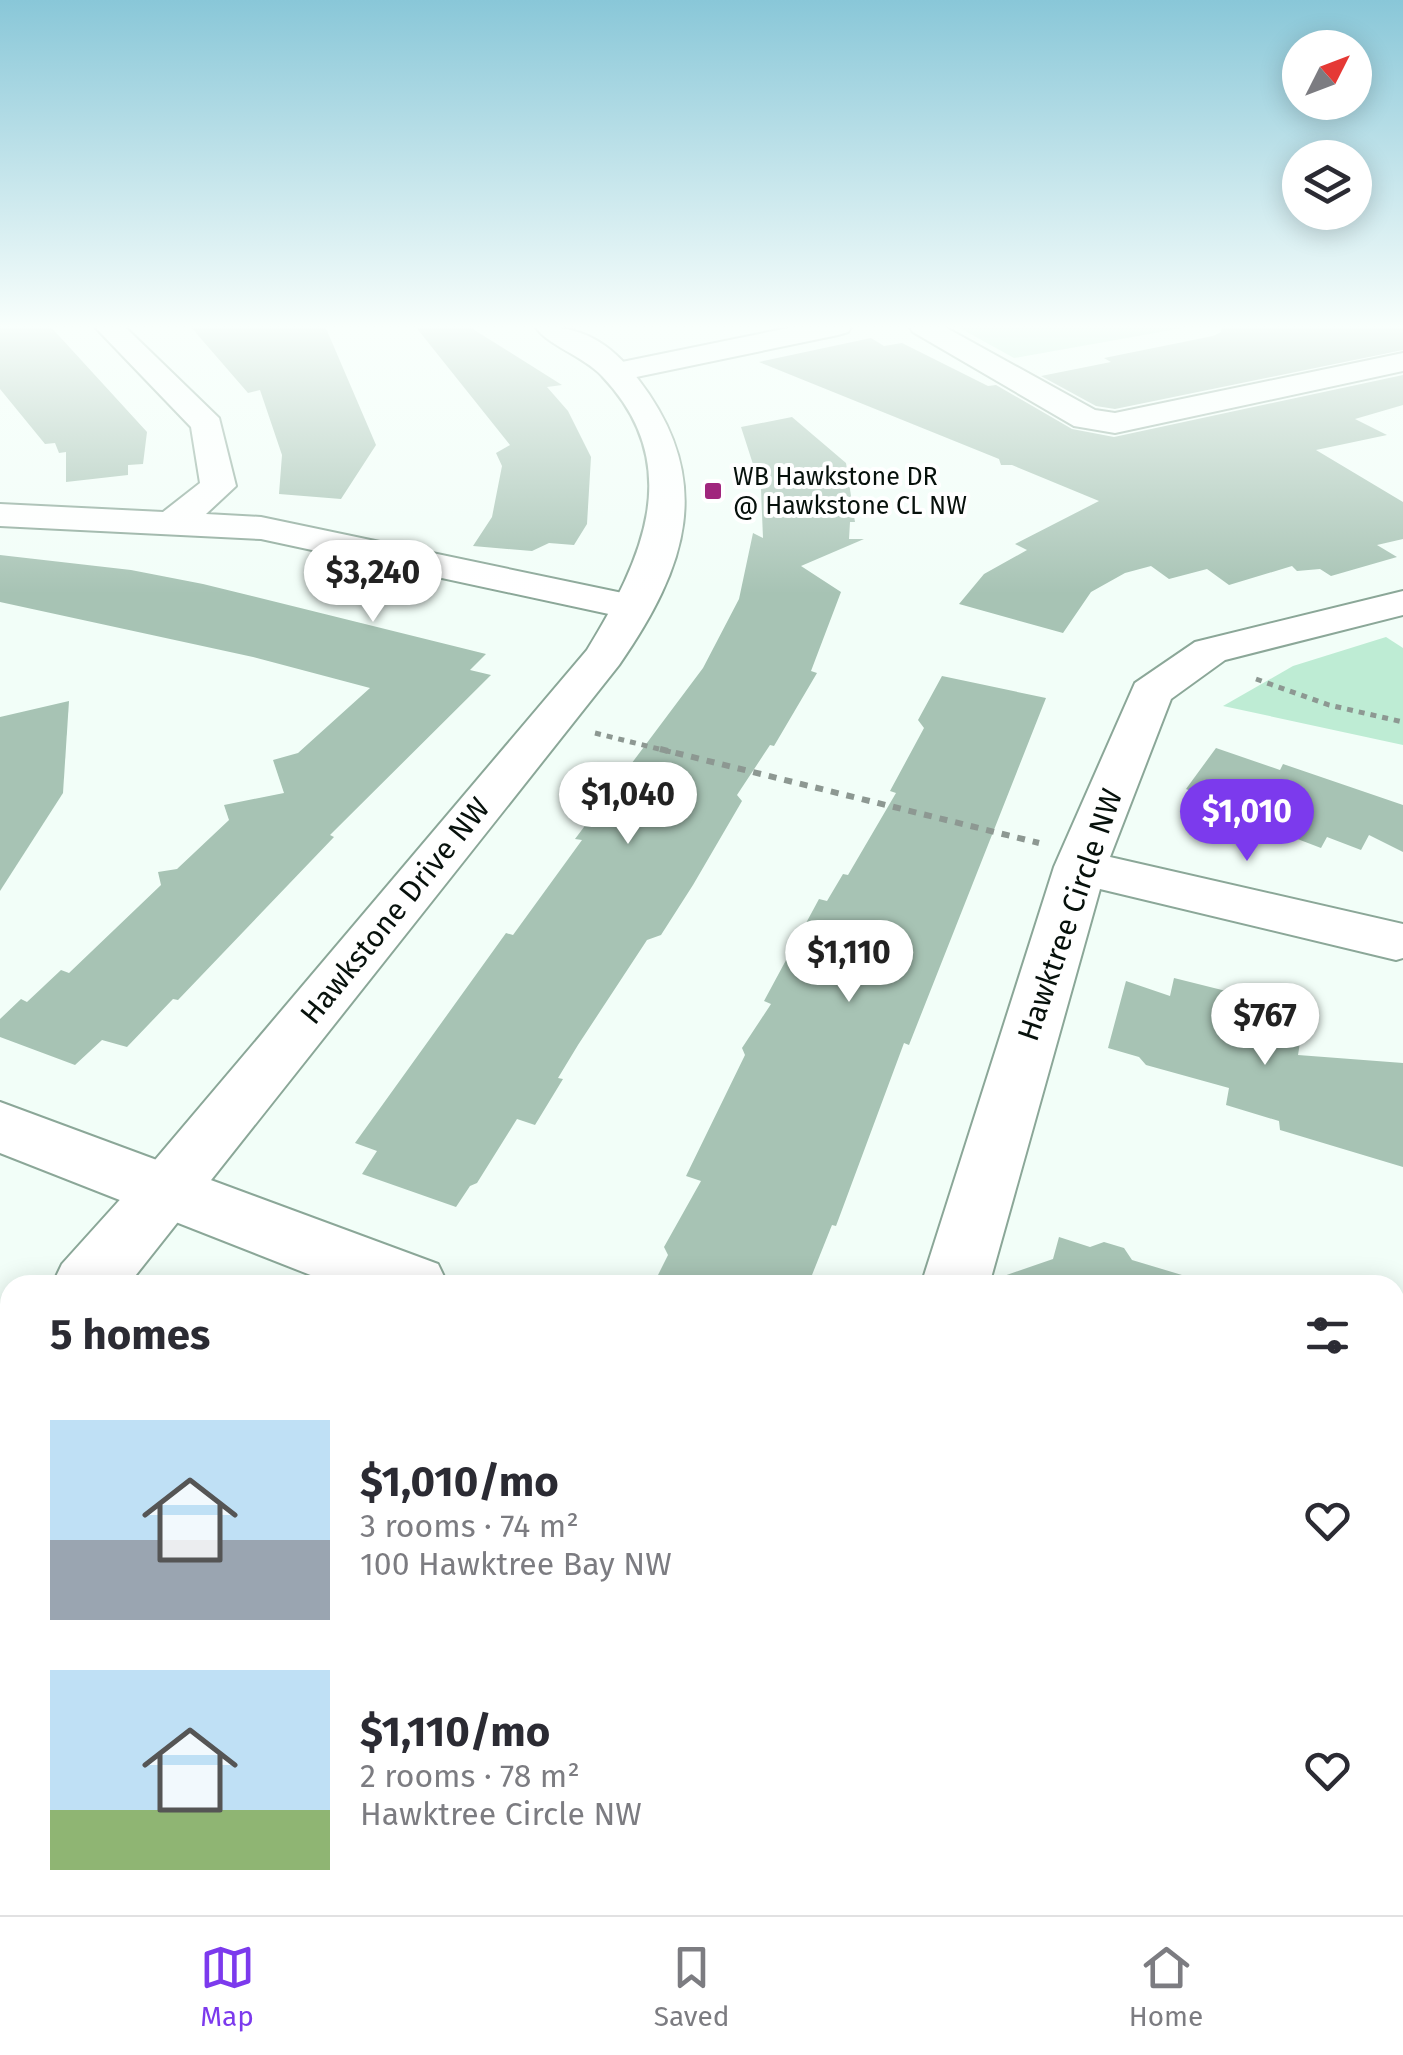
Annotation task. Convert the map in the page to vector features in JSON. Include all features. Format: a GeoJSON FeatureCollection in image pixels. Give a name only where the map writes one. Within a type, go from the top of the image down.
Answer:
{"type":"FeatureCollection","features":[{"type":"Feature","properties":{"kind":"street"},"geometry":{"type":"LineString","coordinates":[[172,524],[218,486],[208,424],[199,415]]}},
{"type":"Feature","properties":{"kind":"street","name":"Hawkstone Drive NW"},"geometry":{"type":"LineString","coordinates":[[95,1275],[167,1192],[624,623],[670,512],[672,483],[648,415]]}},
{"type":"Feature","properties":{"kind":"street"},"geometry":{"type":"LineString","coordinates":[[1080,415],[1116,423],[1152,415]]}},
{"type":"Feature","properties":{"kind":"street"},"geometry":{"type":"LineString","coordinates":[[0,515],[172,524],[208,554],[624,623]]}},
{"type":"Feature","properties":{"kind":"street","name":"Hawktree Circle NW"},"geometry":{"type":"LineString","coordinates":[[957,1275],[1060,855],[1151,692],[1210,651],[1403,603]]}},
{"type":"Feature","properties":{"kind":"street"},"geometry":{"type":"LineString","coordinates":[[1060,855],[1396,942]]}},
{"type":"Feature","properties":{"kind":"street"},"geometry":{"type":"LineString","coordinates":[[0,1127],[387,1275]]}},
{"type":"Feature","properties":{"kind":"path"},"geometry":{"type":"LineString","coordinates":[[1252,678],[1328,705],[1403,722]]}},
{"type":"Feature","properties":{"kind":"path"},"geometry":{"type":"LineString","coordinates":[[589,732],[1060,855]]}},
{"type":"Feature","properties":{"kind":"green space"},"geometry":{"type":"Polygon","coordinates":[[[1386,637],[1403,648],[1403,745],[1223,706],[1293,666],[1386,637]]]}},
{"type":"Feature","properties":{"kind":"building"},"geometry":{"type":"Polygon","coordinates":[[[22,415],[132,415],[147,432],[143,464],[128,465],[128,475],[66,482],[66,452],[59,453],[55,443],[45,444],[22,415]]]}},
{"type":"Feature","properties":{"kind":"building"},"geometry":{"type":"Polygon","coordinates":[[[269,415],[363,415],[376,445],[341,499],[279,494],[282,455],[269,415]]]}},
{"type":"Feature","properties":{"kind":"building"},"geometry":{"type":"Polygon","coordinates":[[[486,415],[570,415],[591,457],[587,524],[574,545],[549,543],[532,551],[473,546],[492,517],[502,466],[496,453],[510,445],[486,415]]]}},
{"type":"Feature","properties":{"kind":"building"},"geometry":{"type":"Polygon","coordinates":[[[891,415],[1048,415],[1072,429],[1114,437],[1215,415],[1367,415],[1355,419],[1387,435],[1316,450],[1403,502],[1403,539],[1377,545],[1397,557],[1331,576],[1320,569],[1297,571],[1292,566],[1229,585],[1207,569],[1169,579],[1151,566],[1125,573],[1091,592],[1063,633],[959,604],[984,574],[1027,550],[1015,544],[1099,501],[1012,465],[1001,465],[999,459],[891,415]]]}},
{"type":"Feature","properties":{"kind":"building"},"geometry":{"type":"Polygon","coordinates":[[[792,417],[846,463],[855,522],[850,522],[849,539],[864,539],[801,566],[841,592],[811,671],[817,673],[774,746],[770,745],[737,795],[742,801],[693,885],[661,935],[647,940],[558,1078],[563,1079],[535,1125],[517,1119],[477,1183],[470,1186],[456,1207],[362,1174],[377,1151],[355,1143],[506,933],[513,935],[582,840],[575,839],[703,668],[739,599],[753,533],[763,538],[761,489],[741,427],[792,417]]]}},
{"type":"Feature","properties":{"kind":"building"},"geometry":{"type":"Polygon","coordinates":[[[0,555],[131,570],[203,584],[486,654],[470,670],[491,675],[330,835],[334,837],[178,1000],[173,999],[127,1047],[102,1040],[75,1065],[0,1037],[0,1019],[21,999],[27,1002],[61,970],[69,973],[161,885],[158,872],[177,869],[229,820],[224,805],[284,793],[273,760],[298,753],[370,688],[253,657],[0,602],[0,555]]]}},
{"type":"Feature","properties":{"kind":"building"},"geometry":{"type":"Polygon","coordinates":[[[942,676],[1046,698],[909,1045],[904,1043],[836,1226],[832,1225],[812,1275],[658,1275],[668,1255],[664,1247],[701,1181],[686,1176],[745,1055],[742,1048],[771,1004],[764,1001],[819,899],[827,901],[843,874],[848,875],[896,793],[890,791],[924,728],[918,720],[942,676]]]}},
{"type":"Feature","properties":{"kind":"building"},"geometry":{"type":"Polygon","coordinates":[[[69,701],[63,793],[0,891],[0,717],[69,701]]]}},
{"type":"Feature","properties":{"kind":"building"},"geometry":{"type":"Polygon","coordinates":[[[1216,748],[1280,770],[1283,764],[1403,805],[1403,852],[1369,835],[1361,850],[1327,837],[1321,848],[1261,825],[1251,842],[1202,824],[1217,802],[1186,789],[1216,748]]]}},
{"type":"Feature","properties":{"kind":"building"},"geometry":{"type":"Polygon","coordinates":[[[1174,978],[1230,992],[1227,1009],[1302,1030],[1298,1055],[1403,1063],[1403,1167],[1280,1130],[1279,1121],[1226,1105],[1229,1088],[1146,1065],[1139,1057],[1108,1048],[1126,981],[1170,996],[1174,978]]]}},
{"type":"Feature","properties":{"kind":"building"},"geometry":{"type":"Polygon","coordinates":[[[1059,1237],[1090,1247],[1104,1242],[1124,1248],[1132,1260],[1182,1275],[1007,1275],[1053,1259],[1059,1237]]]}},
{"type":"Feature","properties":{"kind":"place","name":"WB Hawkstone DR @ Hawkstone CL NW"},"geometry":{"type":"Point","coordinates":[713,491]}}]}
